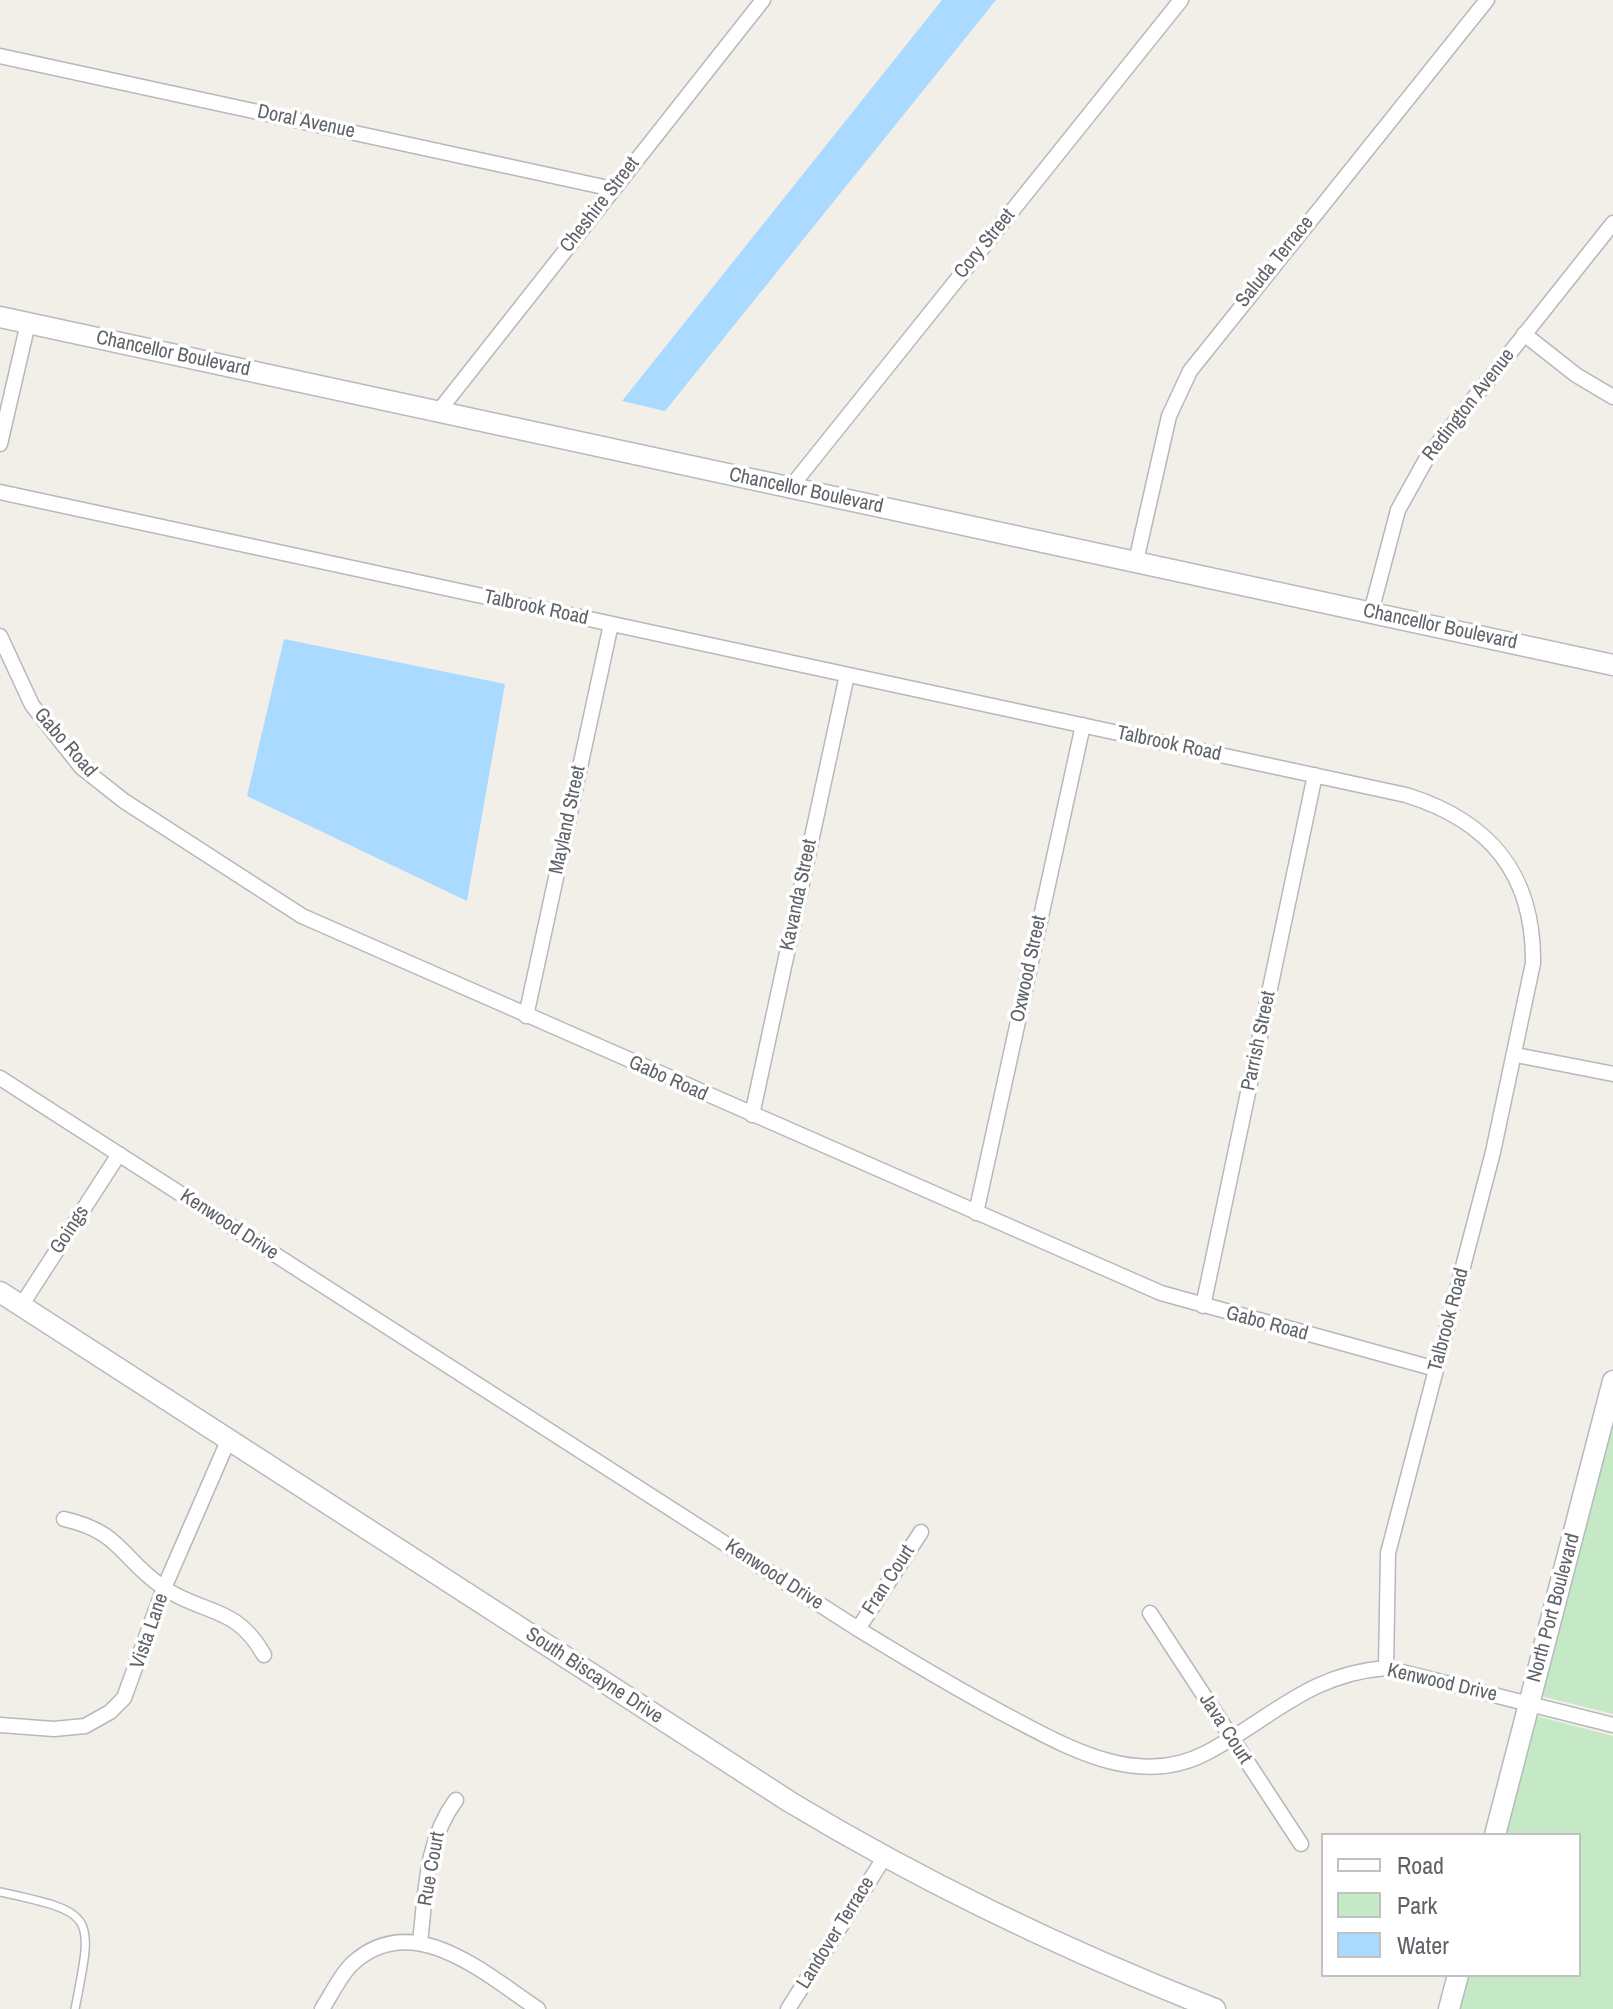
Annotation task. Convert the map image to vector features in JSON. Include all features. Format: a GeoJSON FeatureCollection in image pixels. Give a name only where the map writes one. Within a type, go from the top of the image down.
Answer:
{"type":"FeatureCollection","features":[{"type":"Feature","properties":{"kind":"street","name":"Cheshire Street"},"geometry":{"type":"LineString","coordinates":[[438,412],[763,0]]}},
{"type":"Feature","properties":{"kind":"street","name":"Cory Street"},"geometry":{"type":"LineString","coordinates":[[790,488],[1181,0]]}},
{"type":"Feature","properties":{"kind":"street","name":"Saluda Terrace"},"geometry":{"type":"LineString","coordinates":[[1136,561],[1169,416],[1190,371],[1487,0]]}},
{"type":"Feature","properties":{"kind":"street","name":"Doral Avenue"},"geometry":{"type":"LineString","coordinates":[[0,56],[613,189]]}},
{"type":"Feature","properties":{"kind":"street","name":"Redington Avenue"},"geometry":{"type":"LineString","coordinates":[[1371,612],[1388,538],[1412,482],[1428,456],[1613,223]]}},
{"type":"Feature","properties":{"kind":"street","name":"Chancellor Boulevard"},"geometry":{"type":"LineString","coordinates":[[0,317],[1613,665]]}},
{"type":"Feature","properties":{"kind":"street"},"geometry":{"type":"LineString","coordinates":[[0,444],[28,323]]}},
{"type":"Feature","properties":{"kind":"street"},"geometry":{"type":"LineString","coordinates":[[1524,334],[1576,375],[1613,397]]}},
{"type":"Feature","properties":{"kind":"street","name":"Talbrook Road"},"geometry":{"type":"LineString","coordinates":[[0,492],[1315,775],[1437,804],[1475,827],[1502,855],[1524,898],[1533,941],[1531,982],[1516,1055],[1388,1553],[1386,1668]]}},
{"type":"Feature","properties":{"kind":"street","name":"Mayland Street"},"geometry":{"type":"LineString","coordinates":[[526,1016],[611,624]]}},
{"type":"Feature","properties":{"kind":"street","name":"Gabo Road"},"geometry":{"type":"LineString","coordinates":[[0,636],[32,705],[55,738],[105,788],[302,916],[1161,1293],[1436,1369]]}},
{"type":"Feature","properties":{"kind":"street","name":"Kavanda Street"},"geometry":{"type":"LineString","coordinates":[[752,1115],[847,675]]}},
{"type":"Feature","properties":{"kind":"street","name":"Oxwood Street"},"geometry":{"type":"LineString","coordinates":[[976,1213],[1083,725]]}},
{"type":"Feature","properties":{"kind":"street","name":"Parrish Street"},"geometry":{"type":"LineString","coordinates":[[1203,1306],[1315,775]]}},
{"type":"Feature","properties":{"kind":"street"},"geometry":{"type":"LineString","coordinates":[[1516,1055],[1613,1074]]}},
{"type":"Feature","properties":{"kind":"street","name":"Kenwood Drive"},"geometry":{"type":"LineString","coordinates":[[0,1078],[858,1629],[953,1687],[1069,1749],[1132,1766],[1166,1766],[1195,1758],[1230,1739],[1319,1682],[1359,1670],[1386,1668],[1613,1725]]}},
{"type":"Feature","properties":{"kind":"street","name":"Goings"},"geometry":{"type":"LineString","coordinates":[[21,1306],[119,1154]]}},
{"type":"Feature","properties":{"kind":"street","name":"South Biscayne Drive"},"geometry":{"type":"LineString","coordinates":[[0,1292],[790,1802],[884,1858],[1070,1949],[1215,2009]]}},
{"type":"Feature","properties":{"kind":"street","name":"North Port Boulevard"},"geometry":{"type":"LineString","coordinates":[[1496,1833],[1613,1381]]}},
{"type":"Feature","properties":{"kind":"street","name":"Vista Lane"},"geometry":{"type":"LineString","coordinates":[[0,1725],[65,1729],[85,1726],[110,1712],[129,1689],[164,1588],[228,1441]]}},
{"type":"Feature","properties":{"kind":"street"},"geometry":{"type":"LineString","coordinates":[[64,1519],[108,1534],[164,1588],[234,1619],[253,1636],[264,1655]]}},
{"type":"Feature","properties":{"kind":"street","name":"Fran Court"},"geometry":{"type":"LineString","coordinates":[[858,1629],[921,1532]]}},
{"type":"Feature","properties":{"kind":"street","name":"Java Court"},"geometry":{"type":"LineString","coordinates":[[1150,1613],[1301,1844]]}},
{"type":"Feature","properties":{"kind":"street","name":"Rue Court"},"geometry":{"type":"LineString","coordinates":[[420,1942],[432,1845],[441,1820],[456,1800]]}},
{"type":"Feature","properties":{"kind":"street","name":"Landover Terrace"},"geometry":{"type":"LineString","coordinates":[[788,2009],[884,1858]]}},
{"type":"Feature","properties":{"kind":"street"},"geometry":{"type":"LineString","coordinates":[[322,2009],[348,1969],[361,1957],[392,1943],[420,1942],[451,1953],[538,2009]]}},
{"type":"Feature","properties":{"kind":"street"},"geometry":{"type":"LineString","coordinates":[[1449,2009],[1457,1977]]}},
{"type":"Feature","properties":{"kind":"lane"},"geometry":{"type":"LineString","coordinates":[[0,1892],[64,1906],[76,1915],[86,1936],[87,1949],[75,2009]]}},
{"type":"Feature","properties":{"kind":"green space"},"geometry":{"type":"Polygon","coordinates":[[[1613,1424],[1613,1714],[1541,1696],[1613,1424]]]}},
{"type":"Feature","properties":{"kind":"green space"},"geometry":{"type":"Polygon","coordinates":[[[1536,1716],[1613,1736],[1613,2009],[1458,2009],[1466,1977],[1581,1977],[1581,1833],[1505,1833],[1536,1716]]]}},
{"type":"Feature","properties":{"kind":"water"},"geometry":{"type":"Polygon","coordinates":[[[942,0],[996,0],[665,411],[622,401],[942,0]]]}},
{"type":"Feature","properties":{"kind":"water"},"geometry":{"type":"Polygon","coordinates":[[[284,639],[505,684],[467,901],[247,796],[284,639]]]}}]}
